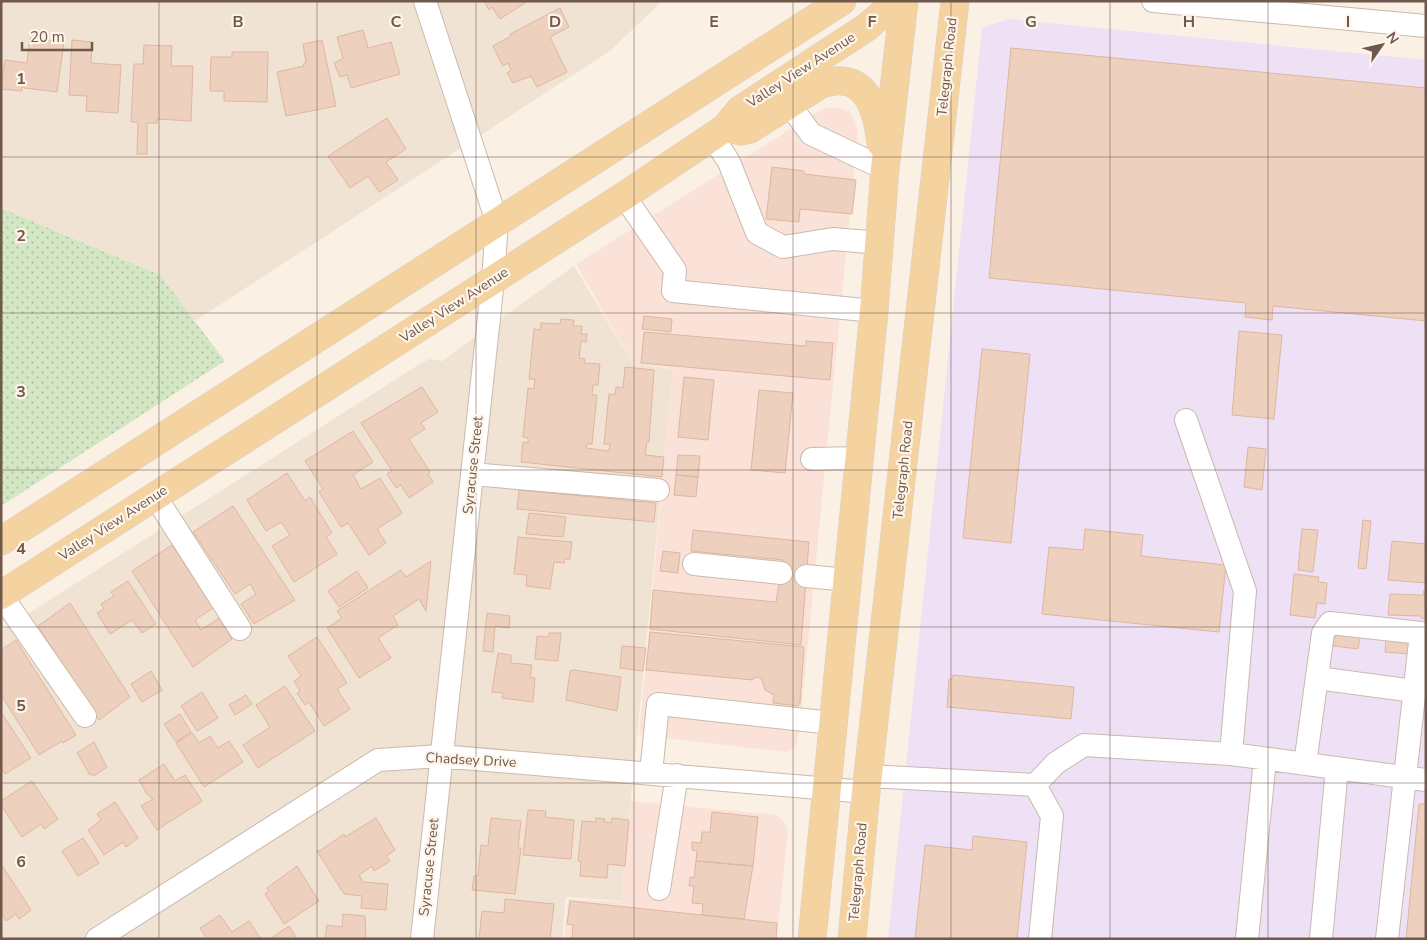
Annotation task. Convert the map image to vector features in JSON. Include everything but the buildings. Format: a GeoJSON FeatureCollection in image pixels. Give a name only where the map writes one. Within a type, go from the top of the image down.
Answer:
{"type":"FeatureCollection","features":[{"type":"Feature","properties":{"kind":"main road"},"geometry":{"type":"LineString","coordinates":[[1,541],[842,1]]}},
{"type":"Feature","properties":{"kind":"main road","name":"Valley View Avenue"},"geometry":{"type":"LineString","coordinates":[[1,595],[624,196],[718,132],[740,110],[867,27],[897,1]]}},
{"type":"Feature","properties":{"kind":"main road"},"geometry":{"type":"LineString","coordinates":[[812,939],[874,311],[885,169],[904,1]]}},
{"type":"Feature","properties":{"kind":"main road","name":"Telegraph Road"},"geometry":{"type":"LineString","coordinates":[[852,939],[867,784],[955,1]]}},
{"type":"Feature","properties":{"kind":"main road"},"geometry":{"type":"LineString","coordinates":[[718,132],[750,129],[821,84],[833,80],[856,85],[870,99],[878,119],[885,169]]}},
{"type":"Feature","properties":{"kind":"street","name":"Syracuse Street"},"geometry":{"type":"LineString","coordinates":[[422,939],[440,756],[493,280],[497,222],[424,1]]}},
{"type":"Feature","properties":{"kind":"street"},"geometry":{"type":"LineString","coordinates":[[1153,1],[1236,4],[1426,26]]}},
{"type":"Feature","properties":{"kind":"street"},"geometry":{"type":"LineString","coordinates":[[789,104],[812,134],[885,169]]}},
{"type":"Feature","properties":{"kind":"street"},"geometry":{"type":"LineString","coordinates":[[718,132],[757,233],[783,247],[833,239],[880,243]]}},
{"type":"Feature","properties":{"kind":"street"},"geometry":{"type":"LineString","coordinates":[[624,196],[675,270],[674,291],[874,311]]}},
{"type":"Feature","properties":{"kind":"street"},"geometry":{"type":"LineString","coordinates":[[1186,420],[1244,591],[1231,754]]}},
{"type":"Feature","properties":{"kind":"street"},"geometry":{"type":"LineString","coordinates":[[812,459],[859,458]]}},
{"type":"Feature","properties":{"kind":"street"},"geometry":{"type":"LineString","coordinates":[[472,474],[658,490]]}},
{"type":"Feature","properties":{"kind":"street"},"geometry":{"type":"LineString","coordinates":[[155,496],[240,628]]}},
{"type":"Feature","properties":{"kind":"street"},"geometry":{"type":"LineString","coordinates":[[694,564],[782,573]]}},
{"type":"Feature","properties":{"kind":"street"},"geometry":{"type":"LineString","coordinates":[[806,576],[847,580]]}},
{"type":"Feature","properties":{"kind":"street"},"geometry":{"type":"LineString","coordinates":[[1,595],[85,716]]}},
{"type":"Feature","properties":{"kind":"street"},"geometry":{"type":"LineString","coordinates":[[1305,764],[1323,633],[1330,623],[1421,634],[1414,691],[1415,779],[1387,939]]}},
{"type":"Feature","properties":{"kind":"street"},"geometry":{"type":"LineString","coordinates":[[1317,678],[1414,691]]}},
{"type":"Feature","properties":{"kind":"street"},"geometry":{"type":"LineString","coordinates":[[651,773],[658,704],[832,723]]}},
{"type":"Feature","properties":{"kind":"street"},"geometry":{"type":"LineString","coordinates":[[1040,939],[1052,816],[1035,785],[1056,763],[1084,745],[1231,754],[1415,779]]}},
{"type":"Feature","properties":{"kind":"street","name":"Chadsey Drive"},"geometry":{"type":"LineString","coordinates":[[97,939],[378,760],[440,756],[826,788],[867,784],[1035,785]]}},
{"type":"Feature","properties":{"kind":"street"},"geometry":{"type":"LineString","coordinates":[[1247,939],[1265,758]]}},
{"type":"Feature","properties":{"kind":"street"},"geometry":{"type":"LineString","coordinates":[[1321,939],[1337,768]]}},
{"type":"Feature","properties":{"kind":"street"},"geometry":{"type":"LineString","coordinates":[[659,889],[677,775]]}},
{"type":"Feature","properties":{"kind":"shaded area"},"geometry":{"type":"Polygon","coordinates":[[[1,1],[662,1],[610,51],[195,321],[160,275],[1,208],[1,1]]]}},
{"type":"Feature","properties":{"kind":"shaded area"},"geometry":{"type":"Polygon","coordinates":[[[1009,19],[1426,60],[1426,939],[888,939],[982,28],[1009,19]]]}},
{"type":"Feature","properties":{"kind":"shaded area"},"geometry":{"type":"Polygon","coordinates":[[[827,108],[839,108],[850,112],[858,132],[799,734],[796,747],[786,752],[639,735],[673,368],[633,364],[576,264],[819,111],[827,108]]]}},
{"type":"Feature","properties":{"kind":"shaded area"},"geometry":{"type":"Polygon","coordinates":[[[574,266],[633,364],[673,369],[621,901],[566,897],[562,939],[1,939],[1,631],[415,367],[429,359],[442,361],[574,266]]]}},
{"type":"Feature","properties":{"kind":"shaded area"},"geometry":{"type":"Polygon","coordinates":[[[631,801],[777,815],[785,823],[788,831],[777,939],[564,939],[568,899],[621,902],[631,801]]]}},
{"type":"Feature","properties":{"kind":"green space"},"geometry":{"type":"Polygon","coordinates":[[[1,208],[160,275],[225,361],[1,506],[1,208]]]}}]}
